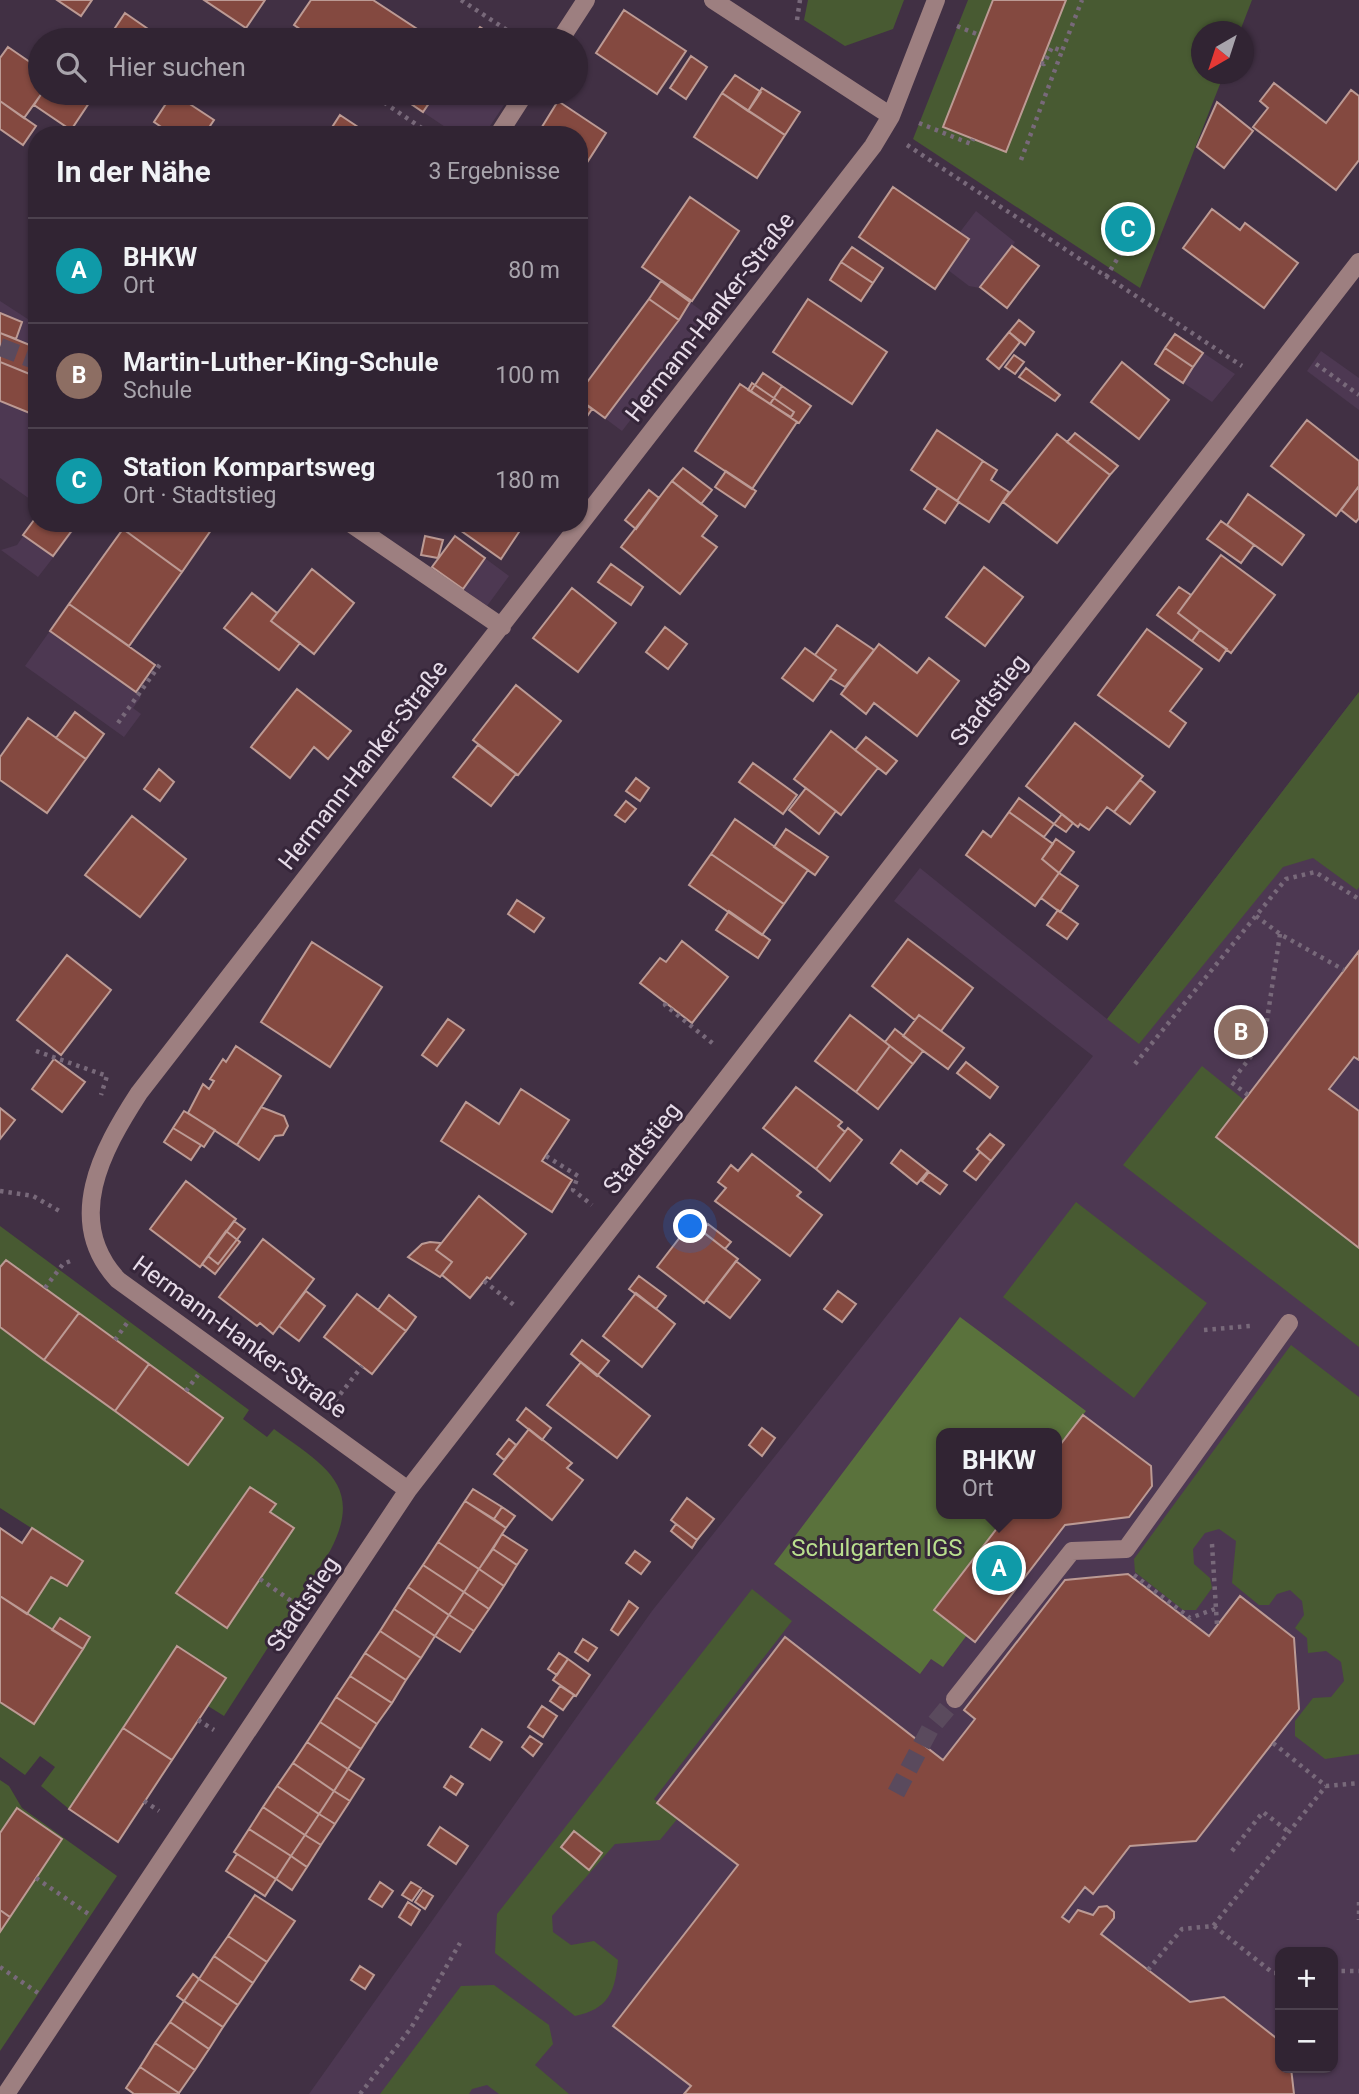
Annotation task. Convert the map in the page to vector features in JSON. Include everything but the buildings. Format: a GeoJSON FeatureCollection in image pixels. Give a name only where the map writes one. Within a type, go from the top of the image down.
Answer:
{"type":"FeatureCollection","features":[{"type":"Feature","properties":{"kind":"street"},"geometry":{"type":"LineString","coordinates":[[568,28],[586,0]]}},
{"type":"Feature","properties":{"kind":"street"},"geometry":{"type":"LineString","coordinates":[[713,0],[891,116]]}},
{"type":"Feature","properties":{"kind":"street","name":"Hermann-Hanker-Straße"},"geometry":{"type":"LineString","coordinates":[[588,516],[873,146],[891,116],[936,0]]}},
{"type":"Feature","properties":{"kind":"street"},"geometry":{"type":"LineString","coordinates":[[504,126],[517,105]]}},
{"type":"Feature","properties":{"kind":"street","name":"Stadtstieg"},"geometry":{"type":"LineString","coordinates":[[6,2094],[408,1490],[1359,262]]}},
{"type":"Feature","properties":{"kind":"street"},"geometry":{"type":"LineString","coordinates":[[363,532],[502,627]]}},
{"type":"Feature","properties":{"kind":"street","name":"Hermann-Hanker-Straße"},"geometry":{"type":"LineString","coordinates":[[408,1490],[118,1280],[96,1249],[89,1209],[102,1161],[139,1093],[575,532]]}},
{"type":"Feature","properties":{"kind":"street"},"geometry":{"type":"LineString","coordinates":[[955,1699],[1072,1551],[1126,1549],[1289,1323]]}},
{"type":"Feature","properties":{"kind":"path"},"geometry":{"type":"LineString","coordinates":[[461,0],[504,28]]}},
{"type":"Feature","properties":{"kind":"path"},"geometry":{"type":"LineString","coordinates":[[1021,160],[1082,0]]}},
{"type":"Feature","properties":{"kind":"path"},"geometry":{"type":"LineString","coordinates":[[1041,63],[1044,64],[1052,47],[1062,51]]}},
{"type":"Feature","properties":{"kind":"path"},"geometry":{"type":"LineString","coordinates":[[388,105],[419,126]]}},
{"type":"Feature","properties":{"kind":"path"},"geometry":{"type":"LineString","coordinates":[[891,116],[912,120],[971,144],[972,139]]}},
{"type":"Feature","properties":{"kind":"path"},"geometry":{"type":"LineString","coordinates":[[891,116],[904,142],[1266,382]]}},
{"type":"Feature","properties":{"kind":"path"},"geometry":{"type":"LineString","coordinates":[[1106,277],[1126,244]]}},
{"type":"Feature","properties":{"kind":"path"},"geometry":{"type":"LineString","coordinates":[[1293,347],[1359,395]]}},
{"type":"Feature","properties":{"kind":"path"},"geometry":{"type":"LineString","coordinates":[[118,723],[161,663]]}},
{"type":"Feature","properties":{"kind":"path"},"geometry":{"type":"LineString","coordinates":[[1135,1064],[1286,879],[1315,872],[1359,899]]}},
{"type":"Feature","properties":{"kind":"path"},"geometry":{"type":"LineString","coordinates":[[1256,916],[1280,934],[1344,970]]}},
{"type":"Feature","properties":{"kind":"path"},"geometry":{"type":"LineString","coordinates":[[1248,1095],[1231,1082],[1264,1040],[1280,934]]}},
{"type":"Feature","properties":{"kind":"path"},"geometry":{"type":"LineString","coordinates":[[666,1003],[664,1005],[738,1063]]}},
{"type":"Feature","properties":{"kind":"path"},"geometry":{"type":"LineString","coordinates":[[36,1051],[107,1076],[103,1089]]}},
{"type":"Feature","properties":{"kind":"path"},"geometry":{"type":"LineString","coordinates":[[546,1156],[578,1176],[573,1190],[615,1223]]}},
{"type":"Feature","properties":{"kind":"path"},"geometry":{"type":"LineString","coordinates":[[0,1191],[33,1196],[91,1230]]}},
{"type":"Feature","properties":{"kind":"path"},"geometry":{"type":"LineString","coordinates":[[45,1288],[63,1264],[96,1249]]}},
{"type":"Feature","properties":{"kind":"path"},"geometry":{"type":"LineString","coordinates":[[484,1281],[537,1324]]}},
{"type":"Feature","properties":{"kind":"path"},"geometry":{"type":"LineString","coordinates":[[339,1396],[362,1366]]}},
{"type":"Feature","properties":{"kind":"path"},"geometry":{"type":"LineString","coordinates":[[1212,1544],[1217,1625]]}},
{"type":"Feature","properties":{"kind":"path"},"geometry":{"type":"LineString","coordinates":[[1126,1549],[1131,1572],[1190,1618],[1215,1609]]}},
{"type":"Feature","properties":{"kind":"path"},"geometry":{"type":"LineString","coordinates":[[260,1579],[321,1621]]}},
{"type":"Feature","properties":{"kind":"path"},"geometry":{"type":"LineString","coordinates":[[1273,1743],[1326,1786],[1359,1783]]}},
{"type":"Feature","properties":{"kind":"path"},"geometry":{"type":"LineString","coordinates":[[1213,1926],[1326,1786]]}},
{"type":"Feature","properties":{"kind":"path"},"geometry":{"type":"LineString","coordinates":[[1232,1851],[1263,1812],[1289,1832]]}},
{"type":"Feature","properties":{"kind":"path"},"geometry":{"type":"LineString","coordinates":[[36,1878],[114,1931]]}},
{"type":"Feature","properties":{"kind":"path"},"geometry":{"type":"LineString","coordinates":[[1359,1902],[1359,1920]]}},
{"type":"Feature","properties":{"kind":"path"},"geometry":{"type":"LineString","coordinates":[[1148,1970],[1182,1929],[1213,1926],[1275,1973]]}},
{"type":"Feature","properties":{"kind":"path"},"geometry":{"type":"LineString","coordinates":[[360,2094],[411,2028],[460,1943]]}},
{"type":"Feature","properties":{"kind":"path"},"geometry":{"type":"LineString","coordinates":[[0,1967],[62,2009]]}},
{"type":"Feature","properties":{"kind":"path"},"geometry":{"type":"LineString","coordinates":[[1338,1971],[1359,1970]]}},
{"type":"Feature","properties":{"kind":"shaded area"},"geometry":{"type":"Polygon","coordinates":[[[428,105],[504,105],[490,126],[444,126],[423,112],[428,105]]]}},
{"type":"Feature","properties":{"kind":"shaded area"},"geometry":{"type":"Polygon","coordinates":[[[976,211],[1015,242],[1012,247],[1039,266],[1007,308],[980,288],[969,286],[948,270],[969,239],[960,232],[976,211]]]}},
{"type":"Feature","properties":{"kind":"shaded area"},"geometry":{"type":"Polygon","coordinates":[[[661,281],[710,317],[622,431],[588,406],[588,381],[661,281]]]}},
{"type":"Feature","properties":{"kind":"shaded area"},"geometry":{"type":"Polygon","coordinates":[[[0,301],[28,319],[28,498],[0,478],[0,301]]]}},
{"type":"Feature","properties":{"kind":"shaded area"},"geometry":{"type":"Polygon","coordinates":[[[1175,334],[1235,374],[1212,402],[1155,364],[1175,334]]]}},
{"type":"Feature","properties":{"kind":"shaded area"},"geometry":{"type":"Polygon","coordinates":[[[1321,351],[1359,378],[1359,410],[1307,371],[1321,351]]]}},
{"type":"Feature","properties":{"kind":"shaded area"},"geometry":{"type":"Polygon","coordinates":[[[28,529],[28,532],[73,532],[38,577],[1,550],[17,545],[28,529]]]}},
{"type":"Feature","properties":{"kind":"shaded area"},"geometry":{"type":"Polygon","coordinates":[[[455,536],[509,576],[487,606],[432,567],[455,536]]]}},
{"type":"Feature","properties":{"kind":"shaded area"},"geometry":{"type":"Polygon","coordinates":[[[69,604],[155,665],[136,692],[141,697],[133,708],[141,714],[124,737],[25,666],[69,604]]]}},
{"type":"Feature","properties":{"kind":"shaded area"},"geometry":{"type":"Polygon","coordinates":[[[1359,692],[1359,2094],[309,2094],[652,1611],[1093,1056],[894,901],[920,868],[1107,1019],[1359,692]]]}},
{"type":"Feature","properties":{"kind":"green space"},"geometry":{"type":"Polygon","coordinates":[[[808,0],[904,0],[893,29],[845,46],[804,20],[808,0]]]}},
{"type":"Feature","properties":{"kind":"green space"},"geometry":{"type":"Polygon","coordinates":[[[968,0],[1252,0],[1244,21],[1191,21],[1191,84],[1220,84],[1140,288],[913,139],[968,0]]]}},
{"type":"Feature","properties":{"kind":"green space"},"geometry":{"type":"Polygon","coordinates":[[[1359,692],[1359,887],[1357,890],[1313,858],[1283,867],[1139,1044],[1107,1019],[1359,692]]]}},
{"type":"Feature","properties":{"kind":"green space"},"geometry":{"type":"Polygon","coordinates":[[[1202,1066],[1244,1100],[1216,1138],[1359,1248],[1359,1347],[1123,1165],[1202,1066]]]}},
{"type":"Feature","properties":{"kind":"green space"},"geometry":{"type":"Polygon","coordinates":[[[1076,1202],[1207,1303],[1134,1398],[1003,1297],[1076,1202]]]}},
{"type":"Feature","properties":{"kind":"green space"},"geometry":{"type":"Polygon","coordinates":[[[0,1226],[249,1410],[243,1419],[267,1437],[274,1429],[308,1454],[334,1479],[341,1493],[343,1509],[340,1528],[330,1551],[224,1716],[208,1706],[226,1678],[176,1646],[69,1809],[41,1786],[55,1767],[40,1756],[25,1775],[0,1757],[0,1702],[34,1724],[82,1649],[27,1614],[51,1577],[67,1586],[83,1561],[0,1508],[0,1226]]]}},
{"type":"Feature","properties":{"kind":"green space","name":"Schulgarten IGS"},"geometry":{"type":"Polygon","coordinates":[[[960,1317],[1086,1411],[1062,1442],[1062,1428],[936,1428],[936,1519],[1004,1519],[934,1610],[967,1635],[943,1667],[931,1659],[920,1674],[774,1564],[960,1317]]]}},
{"type":"Feature","properties":{"kind":"green space"},"geometry":{"type":"Polygon","coordinates":[[[1291,1345],[1359,1397],[1359,1754],[1325,1759],[1295,1736],[1295,1721],[1313,1698],[1331,1697],[1344,1681],[1341,1662],[1326,1651],[1308,1653],[1307,1638],[1295,1628],[1304,1615],[1302,1601],[1290,1590],[1277,1594],[1269,1605],[1259,1605],[1232,1583],[1236,1541],[1219,1529],[1205,1533],[1193,1549],[1194,1564],[1210,1578],[1212,1588],[1196,1610],[1183,1610],[1135,1572],[1134,1559],[1291,1345]]]}},
{"type":"Feature","properties":{"kind":"green space"},"geometry":{"type":"Polygon","coordinates":[[[752,1589],[792,1621],[654,1799],[678,1818],[660,1840],[615,1844],[552,1916],[553,1932],[571,1945],[594,1941],[618,1960],[615,1982],[608,1998],[595,2009],[575,2016],[495,1953],[497,1914],[752,1589]]]}},
{"type":"Feature","properties":{"kind":"green space"},"geometry":{"type":"Polygon","coordinates":[[[0,1780],[9,1786],[22,1808],[117,1876],[0,2051],[0,1780]]]}},
{"type":"Feature","properties":{"kind":"green space"},"geometry":{"type":"Polygon","coordinates":[[[494,1985],[549,2025],[553,2044],[535,2065],[569,2094],[499,2094],[487,2085],[472,2089],[469,2094],[380,2094],[461,1986],[494,1985]]]}},
{"type":"Feature","properties":{"kind":"tunnel"},"geometry":{"type":"LineString","coordinates":[[0,347],[28,358]]}},
{"type":"Feature","properties":{"kind":"tunnel"},"geometry":{"type":"LineString","coordinates":[[896,1793],[930,1729],[955,1699]]}},
{"type":"Feature","properties":{"kind":"place","name":"Station Kompartsweg"},"geometry":{"type":"Point","coordinates":[1128,229]}},
{"type":"Feature","properties":{"kind":"place","name":"Martin-Luther-King-Schule"},"geometry":{"type":"Point","coordinates":[1241,1032]}},
{"type":"Feature","properties":{"kind":"place","name":"BHKW"},"geometry":{"type":"Point","coordinates":[999,1568]}}]}
